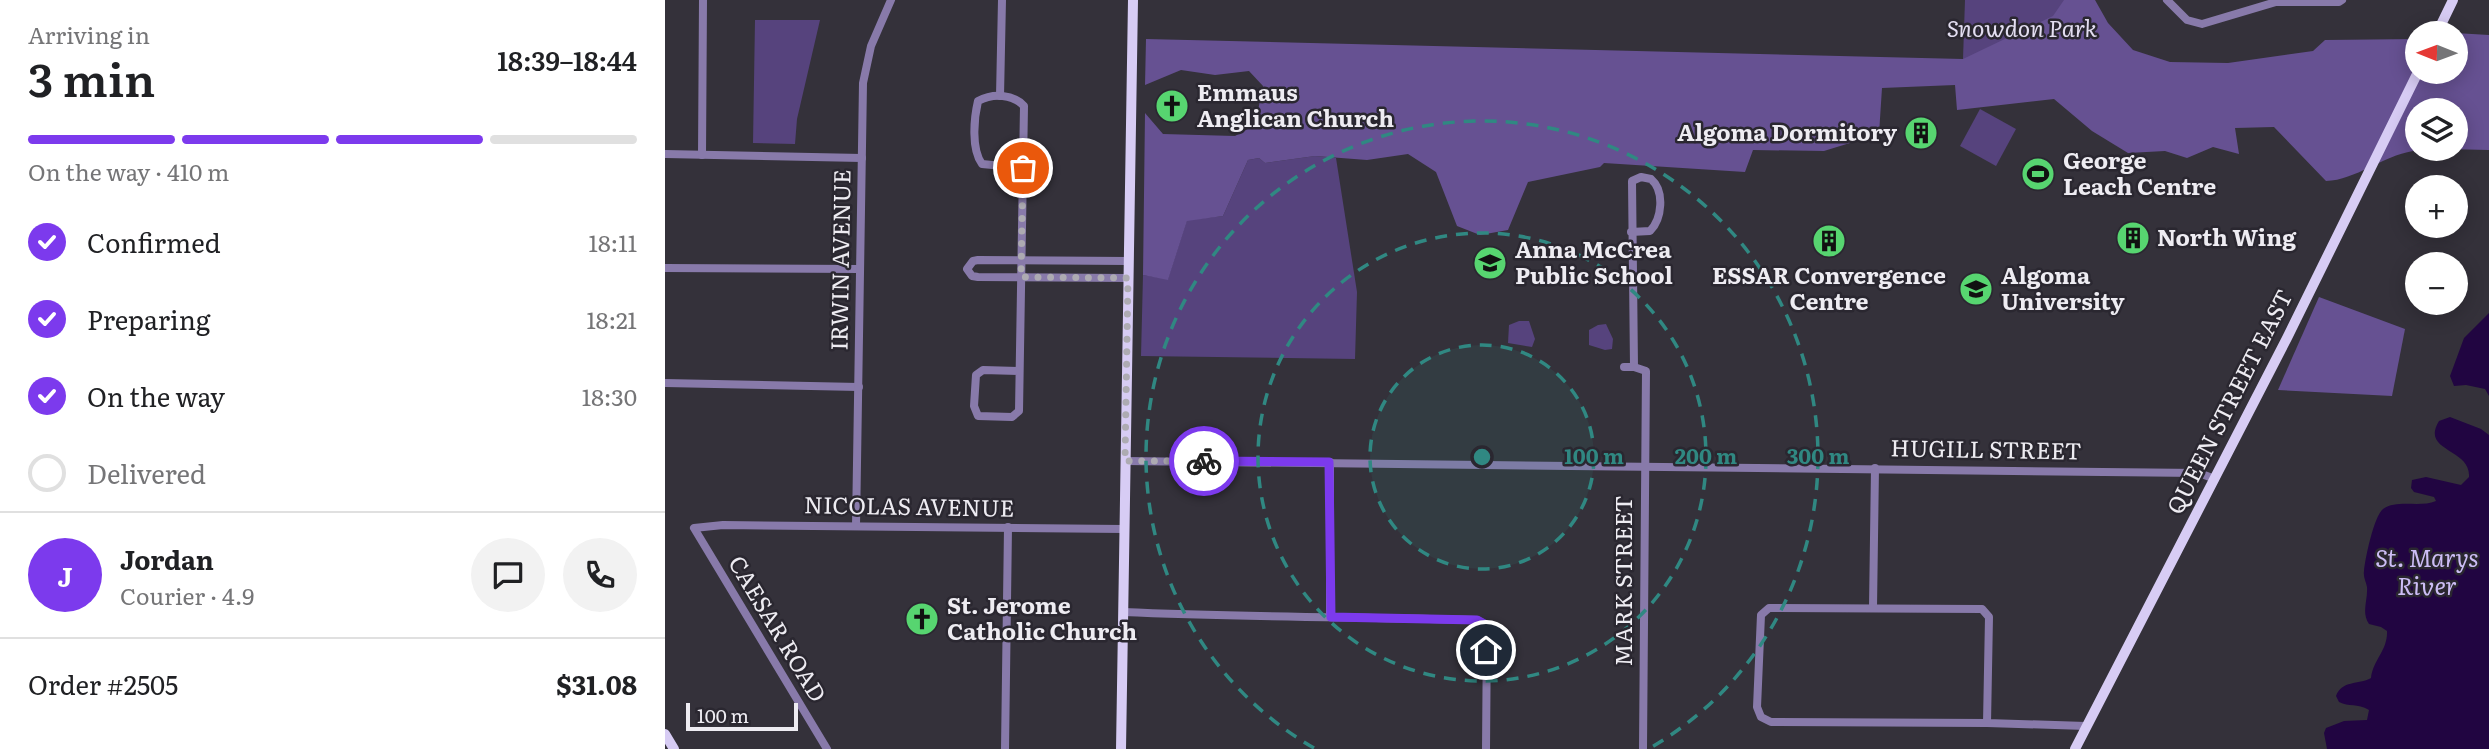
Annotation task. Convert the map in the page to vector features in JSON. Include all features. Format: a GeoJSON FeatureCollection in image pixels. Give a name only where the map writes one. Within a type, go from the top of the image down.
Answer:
{"type":"FeatureCollection","features":[{"type":"Feature","properties":{"kind":"main road"},"geometry":{"type":"LineString","coordinates":[[1121,749],[1133,0]]}},
{"type":"Feature","properties":{"kind":"main road"},"geometry":{"type":"LineString","coordinates":[[2443,21],[2453,0]]}},
{"type":"Feature","properties":{"kind":"main road","name":"QUEEN STREET EAST"},"geometry":{"type":"LineString","coordinates":[[2075,749],[2215,479],[2412,84]]}},
{"type":"Feature","properties":{"kind":"main road"},"geometry":{"type":"LineString","coordinates":[[665,734],[674,749]]}},
{"type":"Feature","properties":{"kind":"street"},"geometry":{"type":"LineString","coordinates":[[702,155],[703,0]]}},
{"type":"Feature","properties":{"kind":"street","name":"IRWIN AVENUE"},"geometry":{"type":"LineString","coordinates":[[856,526],[863,83],[871,46],[891,0]]}},
{"type":"Feature","properties":{"kind":"street"},"geometry":{"type":"LineString","coordinates":[[1000,96],[1002,0]]}},
{"type":"Feature","properties":{"kind":"street"},"geometry":{"type":"LineString","coordinates":[[2167,0],[2187,20],[2202,24],[2276,2],[2342,0]]}},
{"type":"Feature","properties":{"kind":"street"},"geometry":{"type":"LineString","coordinates":[[1019,371],[983,370],[977,375],[974,406],[978,416],[1012,417],[1019,411],[1019,371],[1021,277],[1021,260],[1023,168],[1024,106],[1018,99],[1000,96],[986,97],[978,101],[976,155],[982,164],[1023,168]]}},
{"type":"Feature","properties":{"kind":"street"},"geometry":{"type":"LineString","coordinates":[[665,154],[862,158]]}},
{"type":"Feature","properties":{"kind":"street"},"geometry":{"type":"LineString","coordinates":[[1624,367],[1634,367],[1631,232],[1632,181],[1641,177],[1651,179],[1660,191],[1658,222],[1650,231],[1631,232]]}},
{"type":"Feature","properties":{"kind":"street"},"geometry":{"type":"LineString","coordinates":[[1128,261],[978,260],[968,265],[972,276],[1128,278]]}},
{"type":"Feature","properties":{"kind":"street"},"geometry":{"type":"LineString","coordinates":[[665,268],[860,270]]}},
{"type":"Feature","properties":{"kind":"street","name":"MARK STREET"},"geometry":{"type":"LineString","coordinates":[[1634,367],[1646,371],[1643,749]]}},
{"type":"Feature","properties":{"kind":"street"},"geometry":{"type":"LineString","coordinates":[[665,383],[859,387]]}},
{"type":"Feature","properties":{"kind":"street","name":"HUGILL STREET"},"geometry":{"type":"LineString","coordinates":[[1125,461],[2199,473],[2215,479]]}},
{"type":"Feature","properties":{"kind":"street"},"geometry":{"type":"LineString","coordinates":[[1329,462],[1331,617]]}},
{"type":"Feature","properties":{"kind":"street"},"geometry":{"type":"LineString","coordinates":[[1873,608],[1875,468]]}},
{"type":"Feature","properties":{"kind":"street","name":"NICOLAS AVENUE"},"geometry":{"type":"LineString","coordinates":[[694,528],[723,525],[1124,529]]}},
{"type":"Feature","properties":{"kind":"street"},"geometry":{"type":"LineString","coordinates":[[1005,749],[1008,527]]}},
{"type":"Feature","properties":{"kind":"street","name":"CAESAR ROAD"},"geometry":{"type":"LineString","coordinates":[[694,528],[827,749]]}},
{"type":"Feature","properties":{"kind":"street"},"geometry":{"type":"LineString","coordinates":[[1987,723],[1989,617],[1982,609],[1769,608],[1761,615],[1757,707],[1761,717],[1771,722],[2086,726]]}},
{"type":"Feature","properties":{"kind":"street"},"geometry":{"type":"LineString","coordinates":[[1123,612],[1271,618],[1477,620],[1486,625],[1486,749]]}},
{"type":"Feature","properties":{"kind":"green space","name":"Snowdon Park"},"geometry":{"type":"Polygon","coordinates":[[[1965,0],[2081,0],[2079,59],[1963,59],[1965,0]]]}},
{"type":"Feature","properties":{"kind":"green space"},"geometry":{"type":"Polygon","coordinates":[[[755,20],[820,20],[797,119],[795,144],[753,143],[755,20]]]}},
{"type":"Feature","properties":{"kind":"green space"},"geometry":{"type":"Polygon","coordinates":[[[1980,109],[2016,129],[1996,166],[1960,146],[1980,109]]]}},
{"type":"Feature","properties":{"kind":"green space"},"geometry":{"type":"Polygon","coordinates":[[[1315,156],[1336,158],[1357,292],[1355,359],[1141,356],[1143,275],[1168,279],[1187,220],[1223,216],[1248,160],[1259,158],[1265,163],[1315,156]]]}},
{"type":"Feature","properties":{"kind":"green space"},"geometry":{"type":"Polygon","coordinates":[[[1529,321],[1535,339],[1532,347],[1508,343],[1509,325],[1529,321]]]}},
{"type":"Feature","properties":{"kind":"green space"},"geometry":{"type":"Polygon","coordinates":[[[1606,324],[1613,339],[1612,349],[1605,350],[1589,345],[1589,330],[1606,324]]]}},
{"type":"Feature","properties":{"kind":"shaded area"},"geometry":{"type":"Polygon","coordinates":[[[2064,0],[2095,0],[2108,23],[2133,50],[2170,62],[2228,63],[2313,51],[2325,40],[2405,39],[2405,84],[2468,84],[2468,34],[2489,35],[2489,150],[2468,150],[2468,98],[2405,98],[2405,153],[2348,177],[2326,181],[2274,127],[2235,128],[2239,154],[2213,147],[2187,158],[2165,151],[2128,153],[2092,131],[2054,99],[1957,110],[1955,85],[1882,88],[1879,134],[1824,151],[1753,150],[1745,172],[1604,163],[1600,167],[1528,182],[1508,230],[1480,235],[1457,226],[1436,172],[1408,154],[1367,160],[1315,156],[1265,163],[1259,158],[1248,160],[1223,216],[1187,221],[1168,280],[1143,275],[1145,113],[1163,134],[1235,136],[1255,125],[1263,86],[1249,71],[1215,75],[1181,70],[1145,85],[1146,39],[1963,59],[2053,16],[2064,0]]]}},
{"type":"Feature","properties":{"kind":"shaded area"},"geometry":{"type":"Polygon","coordinates":[[[2319,297],[2405,329],[2392,396],[2278,390],[2319,297]]]}},
{"type":"Feature","properties":{"kind":"water"},"geometry":{"type":"Polygon","coordinates":[[[2489,313],[2489,396],[2485,389],[2466,385],[2454,386],[2450,376],[2464,338],[2489,313]]]}},
{"type":"Feature","properties":{"kind":"water","name":"St. Marys River"},"geometry":{"type":"Polygon","coordinates":[[[2450,417],[2489,435],[2489,749],[2327,749],[2324,733],[2326,728],[2344,721],[2367,720],[2369,710],[2339,702],[2336,696],[2342,687],[2371,678],[2387,638],[2387,631],[2369,624],[2365,611],[2365,565],[2376,520],[2383,509],[2389,506],[2436,501],[2434,497],[2414,492],[2411,488],[2412,480],[2426,477],[2461,485],[2469,477],[2468,468],[2462,460],[2436,439],[2435,431],[2439,421],[2450,417]]]}},
{"type":"Feature","properties":{"kind":"way so far"},"geometry":{"type":"LineString","coordinates":[[1023,168],[1021,277],[1128,278],[1125,461],[1204,461]]}},
{"type":"Feature","properties":{"kind":"place","name":"Emmaus Anglican Church"},"geometry":{"type":"Point","coordinates":[1172,106]}},
{"type":"Feature","properties":{"kind":"place","name":"Algoma Dormitory"},"geometry":{"type":"Point","coordinates":[1921,133]}},
{"type":"Feature","properties":{"kind":"place","name":"George Leach Centre"},"geometry":{"type":"Point","coordinates":[2038,174]}},
{"type":"Feature","properties":{"kind":"place","name":"North Wing"},"geometry":{"type":"Point","coordinates":[2133,238]}},
{"type":"Feature","properties":{"kind":"place","name":"ESSAR Convergence Centre"},"geometry":{"type":"Point","coordinates":[1829,241]}},
{"type":"Feature","properties":{"kind":"place","name":"Anna McCrea Public School"},"geometry":{"type":"Point","coordinates":[1490,263]}},
{"type":"Feature","properties":{"kind":"place","name":"Algoma University"},"geometry":{"type":"Point","coordinates":[1976,289]}},
{"type":"Feature","properties":{"kind":"place","name":"St. Jerome Catholic Church"},"geometry":{"type":"Point","coordinates":[922,619]}},
{"type":"Feature","properties":{"kind":"route"},"geometry":{"type":"LineString","coordinates":[[1204,461],[1329,462],[1331,617],[1477,620],[1486,625],[1486,650]]}}]}
